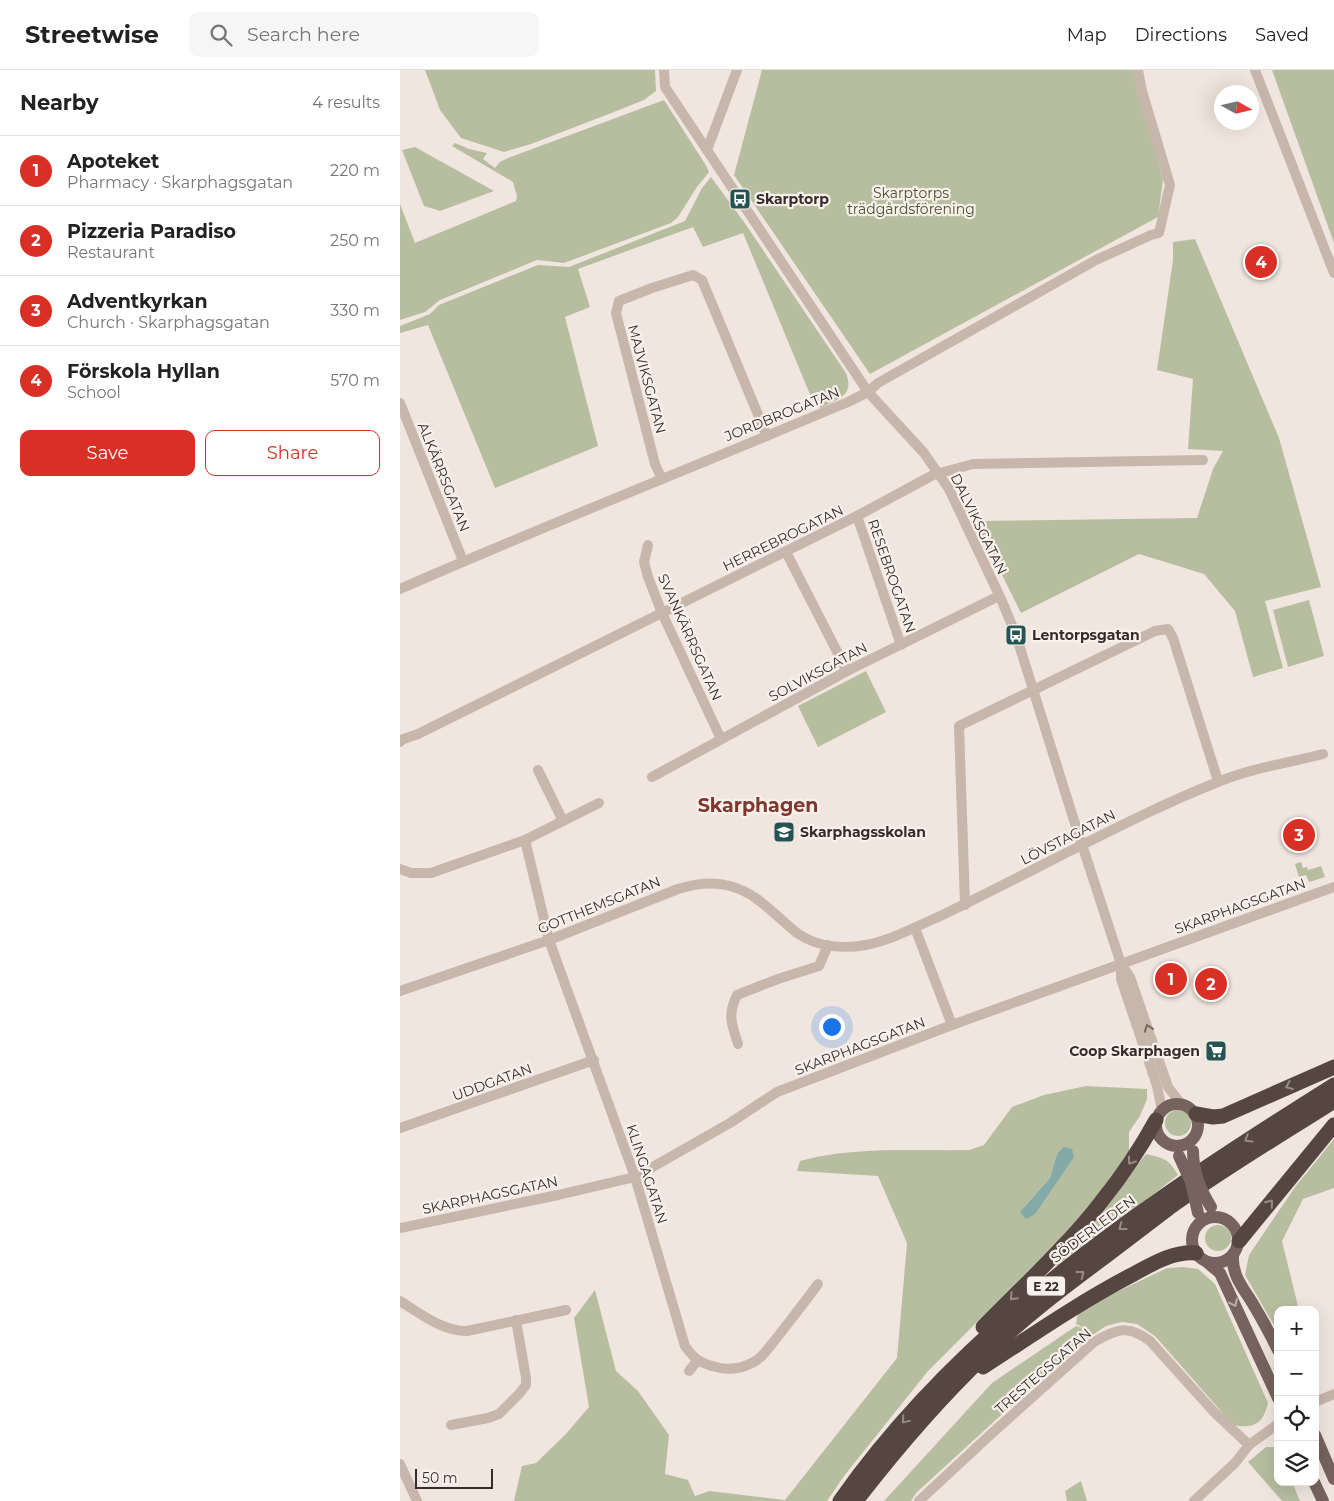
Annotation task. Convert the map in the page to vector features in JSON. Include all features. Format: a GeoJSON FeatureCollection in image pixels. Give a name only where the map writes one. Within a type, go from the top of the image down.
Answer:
{"type":"FeatureCollection","features":[{"type":"Feature","properties":{"kind":"highway"},"geometry":{"type":"LineString","coordinates":[[1196,1114],[1213,1117],[1228,1114],[1334,1067]]}},
{"type":"Feature","properties":{"kind":"highway","name":"SÖDERLEDEN"},"geometry":{"type":"LineString","coordinates":[[840,1501],[860,1474],[937,1384],[1001,1323],[1071,1265],[1161,1198],[1226,1153],[1334,1085]]}},
{"type":"Feature","properties":{"kind":"highway","name":"SÖDERLEDEN"},"geometry":{"type":"LineString","coordinates":[[856,1501],[898,1446],[953,1387],[1025,1319],[1170,1208],[1231,1166],[1334,1101]]}},
{"type":"Feature","properties":{"kind":"highway"},"geometry":{"type":"LineString","coordinates":[[937,1384],[964,1347],[1055,1253],[1100,1203],[1136,1156],[1159,1115]]}},
{"type":"Feature","properties":{"kind":"highway"},"geometry":{"type":"LineString","coordinates":[[1239,1241],[1334,1125]]}},
{"type":"Feature","properties":{"kind":"highway"},"geometry":{"type":"LineString","coordinates":[[953,1387],[1088,1298],[1171,1256],[1187,1252],[1196,1254]]}},
{"type":"Feature","properties":{"kind":"main road"},"geometry":{"type":"LineString","coordinates":[[1223,1218],[1211,1208],[1205,1198],[1194,1167],[1192,1151],[1199,1128],[1196,1114],[1189,1107],[1181,1104],[1169,1105],[1159,1115],[1156,1130],[1160,1137],[1179,1156],[1191,1182],[1198,1213],[1192,1238],[1193,1247],[1196,1254],[1220,1273],[1277,1396]]}},
{"type":"Feature","properties":{"kind":"main road"},"geometry":{"type":"LineString","coordinates":[[1171,1146],[1179,1147],[1196,1137]]}},
{"type":"Feature","properties":{"kind":"main road"},"geometry":{"type":"LineString","coordinates":[[1195,1228],[1208,1218],[1223,1218],[1229,1220],[1236,1229],[1239,1241],[1232,1265],[1238,1280],[1274,1342]]}},
{"type":"Feature","properties":{"kind":"main road"},"geometry":{"type":"LineString","coordinates":[[1208,1263],[1225,1262],[1233,1257]]}},
{"type":"Feature","properties":{"kind":"main road"},"geometry":{"type":"LineString","coordinates":[[1318,1441],[1334,1480]]}},
{"type":"Feature","properties":{"kind":"main road"},"geometry":{"type":"LineString","coordinates":[[1316,1486],[1322,1501]]}},
{"type":"Feature","properties":{"kind":"street","name":"DALVIKSGATAN"},"geometry":{"type":"LineString","coordinates":[[664,70],[665,87],[868,392],[924,453],[949,489],[1016,635],[1121,964],[1130,977],[1168,1087],[1181,1104]]}},
{"type":"Feature","properties":{"kind":"street"},"geometry":{"type":"LineString","coordinates":[[707,150],[737,70]]}},
{"type":"Feature","properties":{"kind":"street","name":"JORDBROGATAN"},"geometry":{"type":"LineString","coordinates":[[400,589],[463,561],[848,402],[868,392],[878,383],[1096,260],[1159,233],[1168,201],[1170,185],[1142,91],[1138,70]]}},
{"type":"Feature","properties":{"kind":"street"},"geometry":{"type":"LineString","coordinates":[[1255,70],[1334,273]]}},
{"type":"Feature","properties":{"kind":"street","name":"MAJVIKSGATAN"},"geometry":{"type":"LineString","coordinates":[[662,479],[655,464],[616,313],[619,301],[652,288],[693,276],[702,280],[767,436]]}},
{"type":"Feature","properties":{"kind":"street","name":"ALKÄRRSGATAN"},"geometry":{"type":"LineString","coordinates":[[400,403],[463,561]]}},
{"type":"Feature","properties":{"kind":"street","name":"HERREBROGATAN"},"geometry":{"type":"LineString","coordinates":[[400,740],[418,734],[786,552],[938,473],[973,464],[1203,460]]}},
{"type":"Feature","properties":{"kind":"street","name":"RESEBROGATAN"},"geometry":{"type":"LineString","coordinates":[[858,516],[901,645]]}},
{"type":"Feature","properties":{"kind":"street","name":"SVANKÄRRSGATAN"},"geometry":{"type":"LineString","coordinates":[[648,545],[644,562],[648,577],[662,613],[721,738]]}},
{"type":"Feature","properties":{"kind":"street"},"geometry":{"type":"LineString","coordinates":[[786,552],[847,671]]}},
{"type":"Feature","properties":{"kind":"street","name":"SOLVIKSGATAN"},"geometry":{"type":"LineString","coordinates":[[652,777],[847,671],[999,596]]}},
{"type":"Feature","properties":{"kind":"street"},"geometry":{"type":"LineString","coordinates":[[965,905],[959,726],[1033,689],[1155,631],[1168,629],[1173,638],[1218,781]]}},
{"type":"Feature","properties":{"kind":"street","name":"LÖVSTAGATAN"},"geometry":{"type":"LineString","coordinates":[[798,933],[809,940],[839,947],[866,945],[895,937],[965,905],[1125,824],[1218,781],[1266,766],[1284,764],[1323,754]]}},
{"type":"Feature","properties":{"kind":"street"},"geometry":{"type":"LineString","coordinates":[[538,770],[563,821]]}},
{"type":"Feature","properties":{"kind":"street"},"geometry":{"type":"LineString","coordinates":[[400,869],[412,873],[431,873],[525,840],[599,803]]}},
{"type":"Feature","properties":{"kind":"street","name":"KLINGAGATAN"},"geometry":{"type":"LineString","coordinates":[[525,840],[549,940],[635,1177],[685,1346],[693,1358],[698,1360]]}},
{"type":"Feature","properties":{"kind":"street","name":"GOTTHEMSGATAN"},"geometry":{"type":"LineString","coordinates":[[400,991],[549,940],[678,888],[695,884],[730,886],[748,893],[766,905],[798,933]]}},
{"type":"Feature","properties":{"kind":"street","name":"SKARPHAGSGATAN"},"geometry":{"type":"LineString","coordinates":[[400,1228],[635,1177],[730,1122],[777,1092],[952,1025],[1334,886]]}},
{"type":"Feature","properties":{"kind":"street"},"geometry":{"type":"LineString","coordinates":[[915,928],[952,1025]]}},
{"type":"Feature","properties":{"kind":"street"},"geometry":{"type":"LineString","coordinates":[[738,1044],[730,1017],[737,995],[819,966],[828,945]]}},
{"type":"Feature","properties":{"kind":"street","name":"DALVIKSGATAN"},"geometry":{"type":"LineString","coordinates":[[1121,964],[1121,980],[1158,1086],[1159,1115]]}},
{"type":"Feature","properties":{"kind":"street","name":"UDDGATAN"},"geometry":{"type":"LineString","coordinates":[[400,1128],[594,1060]]}},
{"type":"Feature","properties":{"kind":"street"},"geometry":{"type":"LineString","coordinates":[[689,1371],[698,1360],[720,1368],[732,1369],[747,1365],[758,1359],[793,1318],[818,1284]]}},
{"type":"Feature","properties":{"kind":"street"},"geometry":{"type":"LineString","coordinates":[[400,1301],[444,1328],[456,1331],[467,1331],[566,1310]]}},
{"type":"Feature","properties":{"kind":"street"},"geometry":{"type":"LineString","coordinates":[[452,1425],[499,1414],[520,1394],[526,1385],[516,1320]]}},
{"type":"Feature","properties":{"kind":"street","name":"TRESTEGSGATAN"},"geometry":{"type":"LineString","coordinates":[[920,1501],[990,1435],[1094,1342],[1114,1331],[1130,1330],[1139,1332],[1150,1341],[1213,1411],[1249,1445]]}},
{"type":"Feature","properties":{"kind":"street"},"geometry":{"type":"LineString","coordinates":[[1319,1400],[1334,1394]]}},
{"type":"Feature","properties":{"kind":"street"},"geometry":{"type":"LineString","coordinates":[[1194,1501],[1235,1463],[1249,1445],[1274,1427]]}},
{"type":"Feature","properties":{"kind":"street"},"geometry":{"type":"LineString","coordinates":[[400,1464],[417,1501]]}},
{"type":"Feature","properties":{"kind":"green space"},"geometry":{"type":"Polygon","coordinates":[[[425,70],[655,70],[656,91],[644,100],[531,144],[504,152],[461,138],[440,110],[425,70]]]}},
{"type":"Feature","properties":{"kind":"green space","name":"Skarptorps trädgårdsförening"},"geometry":{"type":"Polygon","coordinates":[[[762,70],[1134,70],[1163,180],[1158,217],[870,374],[734,175],[762,70]]]}},
{"type":"Feature","properties":{"kind":"green space"},"geometry":{"type":"Polygon","coordinates":[[[1272,70],[1334,70],[1334,243],[1272,70]]]}},
{"type":"Feature","properties":{"kind":"green space"},"geometry":{"type":"Polygon","coordinates":[[[664,100],[709,172],[678,217],[671,223],[564,263],[537,260],[440,300],[425,312],[400,320],[400,204],[415,243],[516,201],[517,196],[513,182],[452,146],[455,143],[469,149],[487,153],[483,159],[495,168],[500,162],[508,158],[664,100]]]}},
{"type":"Feature","properties":{"kind":"green space"},"geometry":{"type":"Polygon","coordinates":[[[415,147],[494,191],[440,211],[424,206],[402,150],[415,147]]]}},
{"type":"Feature","properties":{"kind":"green space"},"geometry":{"type":"Polygon","coordinates":[[[711,177],[744,222],[846,373],[848,387],[846,392],[843,396],[821,408],[814,404],[743,233],[703,247],[693,227],[578,269],[590,307],[565,317],[598,446],[495,488],[428,325],[400,333],[400,326],[430,314],[439,305],[538,265],[569,267],[685,221],[702,188],[711,177]]]}},
{"type":"Feature","properties":{"kind":"green space"},"geometry":{"type":"Polygon","coordinates":[[[1195,239],[1279,438],[1321,587],[1265,601],[1283,668],[1253,677],[1235,611],[1204,574],[1139,554],[1021,613],[975,521],[1197,518],[1213,469],[1223,451],[1188,449],[1193,379],[1157,370],[1173,260],[1173,242],[1195,239]]]}},
{"type":"Feature","properties":{"kind":"green space"},"geometry":{"type":"Polygon","coordinates":[[[1309,600],[1324,656],[1288,667],[1273,610],[1309,600]]]}},
{"type":"Feature","properties":{"kind":"green space"},"geometry":{"type":"Polygon","coordinates":[[[866,671],[886,712],[818,747],[798,706],[866,671]]]}},
{"type":"Feature","properties":{"kind":"green space"},"geometry":{"type":"Polygon","coordinates":[[[1301,862],[1303,868],[1307,867],[1308,870],[1321,866],[1325,877],[1309,882],[1306,875],[1299,877],[1295,864],[1301,862]]]}},
{"type":"Feature","properties":{"kind":"green space"},"geometry":{"type":"Polygon","coordinates":[[[1086,1086],[1147,1089],[1147,1099],[1140,1116],[1129,1132],[1129,1152],[1102,1190],[1058,1241],[928,1371],[844,1476],[827,1501],[514,1501],[522,1466],[536,1463],[565,1435],[589,1407],[574,1318],[595,1290],[616,1371],[638,1391],[669,1435],[665,1474],[688,1480],[695,1496],[709,1491],[785,1500],[897,1358],[907,1243],[878,1176],[797,1171],[800,1161],[820,1156],[862,1151],[969,1150],[984,1145],[1012,1107],[1044,1095],[1086,1086]],[[1057,1154],[1050,1178],[1020,1212],[1074,1157],[1057,1154]]]}},
{"type":"Feature","properties":{"kind":"green space"},"geometry":{"type":"Polygon","coordinates":[[[1178,1110],[1187,1114],[1191,1123],[1187,1132],[1178,1136],[1169,1132],[1165,1123],[1169,1114],[1178,1110]]]}},
{"type":"Feature","properties":{"kind":"green space"},"geometry":{"type":"Polygon","coordinates":[[[1334,1139],[1334,1188],[1303,1199],[1282,1241],[1298,1306],[1274,1306],[1274,1325],[1245,1275],[1249,1255],[1295,1187],[1334,1139]]]}},
{"type":"Feature","properties":{"kind":"green space"},"geometry":{"type":"Polygon","coordinates":[[[1146,1154],[1165,1160],[1178,1175],[1058,1268],[1056,1264],[1098,1217],[1146,1154]]]}},
{"type":"Feature","properties":{"kind":"green space"},"geometry":{"type":"Polygon","coordinates":[[[1218,1225],[1227,1229],[1231,1238],[1227,1247],[1218,1251],[1209,1247],[1205,1238],[1209,1229],[1218,1225]]]}},
{"type":"Feature","properties":{"kind":"green space"},"geometry":{"type":"Polygon","coordinates":[[[1183,1267],[1198,1269],[1215,1284],[1268,1403],[1260,1420],[1247,1426],[1233,1425],[1155,1336],[1137,1324],[1122,1322],[1106,1326],[1091,1336],[1088,1331],[1090,1337],[916,1493],[911,1501],[884,1501],[992,1383],[1076,1326],[1087,1329],[1076,1324],[1078,1313],[1100,1300],[1167,1268],[1183,1267]]]}},
{"type":"Feature","properties":{"kind":"green space"},"geometry":{"type":"Polygon","coordinates":[[[1266,1447],[1274,1447],[1274,1486],[1294,1486],[1300,1501],[1282,1501],[1248,1462],[1266,1447]]]}},
{"type":"Feature","properties":{"kind":"green space"},"geometry":{"type":"Polygon","coordinates":[[[1081,1481],[1087,1501],[1067,1501],[1065,1491],[1081,1481]]]}},
{"type":"Feature","properties":{"kind":"water"},"geometry":{"type":"Polygon","coordinates":[[[1064,1147],[1072,1149],[1074,1157],[1035,1214],[1026,1219],[1020,1212],[1050,1178],[1057,1154],[1064,1147]]]}},
{"type":"Feature","properties":{"kind":"place","name":"Skarptorp"},"geometry":{"type":"Point","coordinates":[740,199]}},
{"type":"Feature","properties":{"kind":"place","name":"Förskola Hyllan"},"geometry":{"type":"Point","coordinates":[1261,262]}},
{"type":"Feature","properties":{"kind":"place","name":"Lentorpsgatan"},"geometry":{"type":"Point","coordinates":[1016,635]}},
{"type":"Feature","properties":{"kind":"place","name":"Skarphagsskolan"},"geometry":{"type":"Point","coordinates":[784,832]}},
{"type":"Feature","properties":{"kind":"place","name":"Adventkyrkan"},"geometry":{"type":"Point","coordinates":[1299,835]}},
{"type":"Feature","properties":{"kind":"place","name":"Apoteket"},"geometry":{"type":"Point","coordinates":[1171,979]}},
{"type":"Feature","properties":{"kind":"place","name":"Pizzeria Paradiso"},"geometry":{"type":"Point","coordinates":[1211,984]}},
{"type":"Feature","properties":{"kind":"place","name":"Coop Skarphagen"},"geometry":{"type":"Point","coordinates":[1216,1051]}},
{"type":"Feature","properties":{"kind":"district","name":"Skarphagen"},"geometry":{"type":"Point","coordinates":[758,805]}}]}
